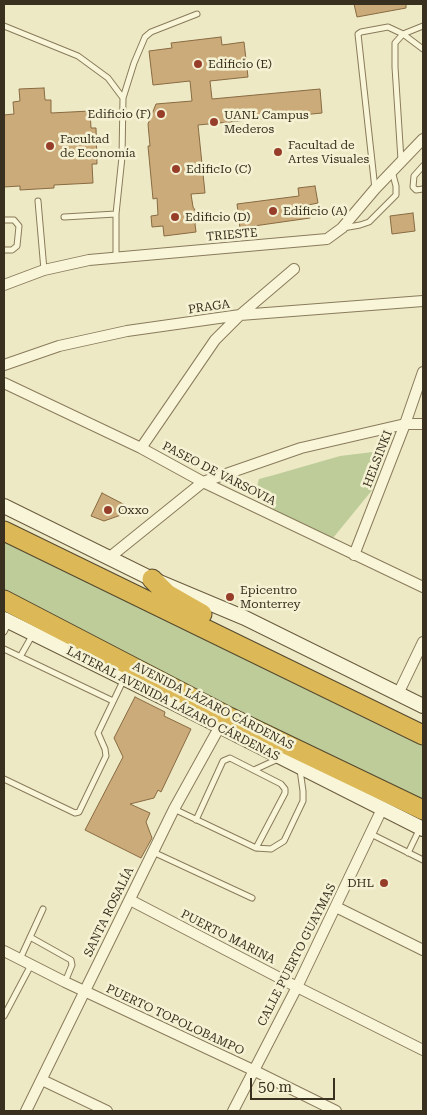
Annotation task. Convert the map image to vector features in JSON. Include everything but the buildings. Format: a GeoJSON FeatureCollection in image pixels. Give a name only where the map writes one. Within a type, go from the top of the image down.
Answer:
{"type":"FeatureCollection","features":[{"type":"Feature","properties":{"kind":"highway"},"geometry":{"type":"LineString","coordinates":[[4,531],[423,735]]}},
{"type":"Feature","properties":{"kind":"highway"},"geometry":{"type":"LineString","coordinates":[[152,579],[167,594],[212,620],[222,636]]}},
{"type":"Feature","properties":{"kind":"highway","name":"AVENIDA LÁZARO CÁRDENAS"},"geometry":{"type":"LineString","coordinates":[[4,600],[229,717],[360,779],[422,822]]}},
{"type":"Feature","properties":{"kind":"highway"},"geometry":{"type":"LineString","coordinates":[[213,723],[240,732],[332,776],[360,779]]}},
{"type":"Feature","properties":{"kind":"main road"},"geometry":{"type":"LineString","coordinates":[[4,506],[152,579],[245,618],[423,706]]}},
{"type":"Feature","properties":{"kind":"main road","name":"LATERAL AVENIDA LÁZARO CÁRDENAS"},"geometry":{"type":"LineString","coordinates":[[6,624],[32,634],[125,678],[382,809],[422,822]]}},
{"type":"Feature","properties":{"kind":"street","name":"TRIESTE"},"geometry":{"type":"LineString","coordinates":[[4,285],[44,270],[68,264],[116,257],[327,239],[342,228],[401,160],[421,144]]}},
{"type":"Feature","properties":{"kind":"street"},"geometry":{"type":"LineString","coordinates":[[140,448],[215,340],[240,315],[294,269]]}},
{"type":"Feature","properties":{"kind":"street","name":"PRAGA"},"geometry":{"type":"LineString","coordinates":[[4,365],[59,346],[127,331],[240,315],[423,301]]}},
{"type":"Feature","properties":{"kind":"street","name":"HELSINKI"},"geometry":{"type":"LineString","coordinates":[[354,554],[405,424],[423,372]]}},
{"type":"Feature","properties":{"kind":"street","name":"PASEO DE VARSOVIA"},"geometry":{"type":"LineString","coordinates":[[4,383],[423,587]]}},
{"type":"Feature","properties":{"kind":"street"},"geometry":{"type":"LineString","coordinates":[[110,557],[204,482],[302,448],[405,424],[423,424]]}},
{"type":"Feature","properties":{"kind":"street"},"geometry":{"type":"LineString","coordinates":[[398,694],[423,642]]}},
{"type":"Feature","properties":{"kind":"street","name":"SANTA ROSALÍA"},"geometry":{"type":"LineString","coordinates":[[26,1111],[174,809],[213,723]]}},
{"type":"Feature","properties":{"kind":"street","name":"CALLE PUERTO GUAYMAS"},"geometry":{"type":"LineString","coordinates":[[233,1111],[297,987],[382,809]]}},
{"type":"Feature","properties":{"kind":"street","name":"PUERTO MARINA"},"geometry":{"type":"LineString","coordinates":[[130,900],[423,1050]]}},
{"type":"Feature","properties":{"kind":"street"},"geometry":{"type":"LineString","coordinates":[[336,907],[423,950]]}},
{"type":"Feature","properties":{"kind":"street","name":"PUERTO TOPOLOBAMPO"},"geometry":{"type":"LineString","coordinates":[[4,951],[31,966],[336,1111]]}},
{"type":"Feature","properties":{"kind":"street"},"geometry":{"type":"LineString","coordinates":[[42,1080],[107,1111]]}},
{"type":"Feature","properties":{"kind":"lane"},"geometry":{"type":"LineString","coordinates":[[116,257],[116,214],[122,157],[123,98],[134,63],[144,37],[151,32],[197,14]]}},
{"type":"Feature","properties":{"kind":"lane"},"geometry":{"type":"LineString","coordinates":[[4,26],[78,56],[108,78],[123,98]]}},
{"type":"Feature","properties":{"kind":"lane"},"geometry":{"type":"LineString","coordinates":[[401,160],[395,43],[403,34],[423,26]]}},
{"type":"Feature","properties":{"kind":"lane"},"geometry":{"type":"LineString","coordinates":[[375,189],[358,35],[361,32],[386,27],[403,34],[423,48]]}},
{"type":"Feature","properties":{"kind":"lane"},"geometry":{"type":"LineString","coordinates":[[423,166],[414,176],[413,187],[416,190],[423,189]]}},
{"type":"Feature","properties":{"kind":"lane"},"geometry":{"type":"LineString","coordinates":[[342,228],[369,222],[396,195],[392,170]]}},
{"type":"Feature","properties":{"kind":"lane"},"geometry":{"type":"LineString","coordinates":[[38,201],[44,270]]}},
{"type":"Feature","properties":{"kind":"lane"},"geometry":{"type":"LineString","coordinates":[[64,217],[116,214]]}},
{"type":"Feature","properties":{"kind":"lane"},"geometry":{"type":"LineString","coordinates":[[4,220],[14,220],[19,226],[17,246],[12,250],[4,250]]}},
{"type":"Feature","properties":{"kind":"lane"},"geometry":{"type":"LineString","coordinates":[[20,657],[32,634]]}},
{"type":"Feature","properties":{"kind":"lane"},"geometry":{"type":"LineString","coordinates":[[4,649],[113,702]]}},
{"type":"Feature","properties":{"kind":"lane"},"geometry":{"type":"LineString","coordinates":[[4,779],[75,813],[79,812],[106,756],[98,733],[125,678]]}},
{"type":"Feature","properties":{"kind":"lane"},"geometry":{"type":"LineString","coordinates":[[196,820],[226,759],[230,758],[281,784],[285,789],[256,848]]}},
{"type":"Feature","properties":{"kind":"lane"},"geometry":{"type":"LineString","coordinates":[[254,770],[281,758]]}},
{"type":"Feature","properties":{"kind":"lane"},"geometry":{"type":"LineString","coordinates":[[174,809],[256,848],[271,849],[284,841],[303,801],[299,766]]}},
{"type":"Feature","properties":{"kind":"lane"},"geometry":{"type":"LineString","coordinates":[[408,853],[422,822]]}},
{"type":"Feature","properties":{"kind":"lane"},"geometry":{"type":"LineString","coordinates":[[370,834],[423,860]]}},
{"type":"Feature","properties":{"kind":"lane"},"geometry":{"type":"LineString","coordinates":[[153,852],[252,898]]}},
{"type":"Feature","properties":{"kind":"lane"},"geometry":{"type":"LineString","coordinates":[[20,960],[43,909]]}},
{"type":"Feature","properties":{"kind":"lane"},"geometry":{"type":"LineString","coordinates":[[30,937],[71,960],[72,965],[65,982]]}},
{"type":"Feature","properties":{"kind":"lane"},"geometry":{"type":"LineString","coordinates":[[4,1016],[31,966]]}},
{"type":"Feature","properties":{"kind":"green space"},"geometry":{"type":"Polygon","coordinates":[[[381,451],[378,483],[333,538],[277,513],[256,490],[259,479],[340,456],[381,451]]]}},
{"type":"Feature","properties":{"kind":"green space"},"geometry":{"type":"Polygon","coordinates":[[[4,540],[423,735],[423,810],[4,595],[4,540]]]}},
{"type":"Feature","properties":{"kind":"place","name":"Edificio (E)"},"geometry":{"type":"Point","coordinates":[198,64]}},
{"type":"Feature","properties":{"kind":"place","name":"Edificio (F)"},"geometry":{"type":"Point","coordinates":[161,114]}},
{"type":"Feature","properties":{"kind":"place","name":"UANL Campus Mederos"},"geometry":{"type":"Point","coordinates":[214,122]}},
{"type":"Feature","properties":{"kind":"place","name":"Facultad de Economía"},"geometry":{"type":"Point","coordinates":[50,146]}},
{"type":"Feature","properties":{"kind":"place","name":"Facultad de Artes Visuales"},"geometry":{"type":"Point","coordinates":[278,152]}},
{"type":"Feature","properties":{"kind":"place","name":"EdificIo (C)"},"geometry":{"type":"Point","coordinates":[176,169]}},
{"type":"Feature","properties":{"kind":"place","name":"Edificio (A)"},"geometry":{"type":"Point","coordinates":[273,211]}},
{"type":"Feature","properties":{"kind":"place","name":"Edificio (D)"},"geometry":{"type":"Point","coordinates":[175,217]}},
{"type":"Feature","properties":{"kind":"place","name":"Oxxo"},"geometry":{"type":"Point","coordinates":[108,510]}},
{"type":"Feature","properties":{"kind":"place","name":"Epicentro Monterrey"},"geometry":{"type":"Point","coordinates":[230,597]}},
{"type":"Feature","properties":{"kind":"place","name":"DHL"},"geometry":{"type":"Point","coordinates":[384,883]}}]}
